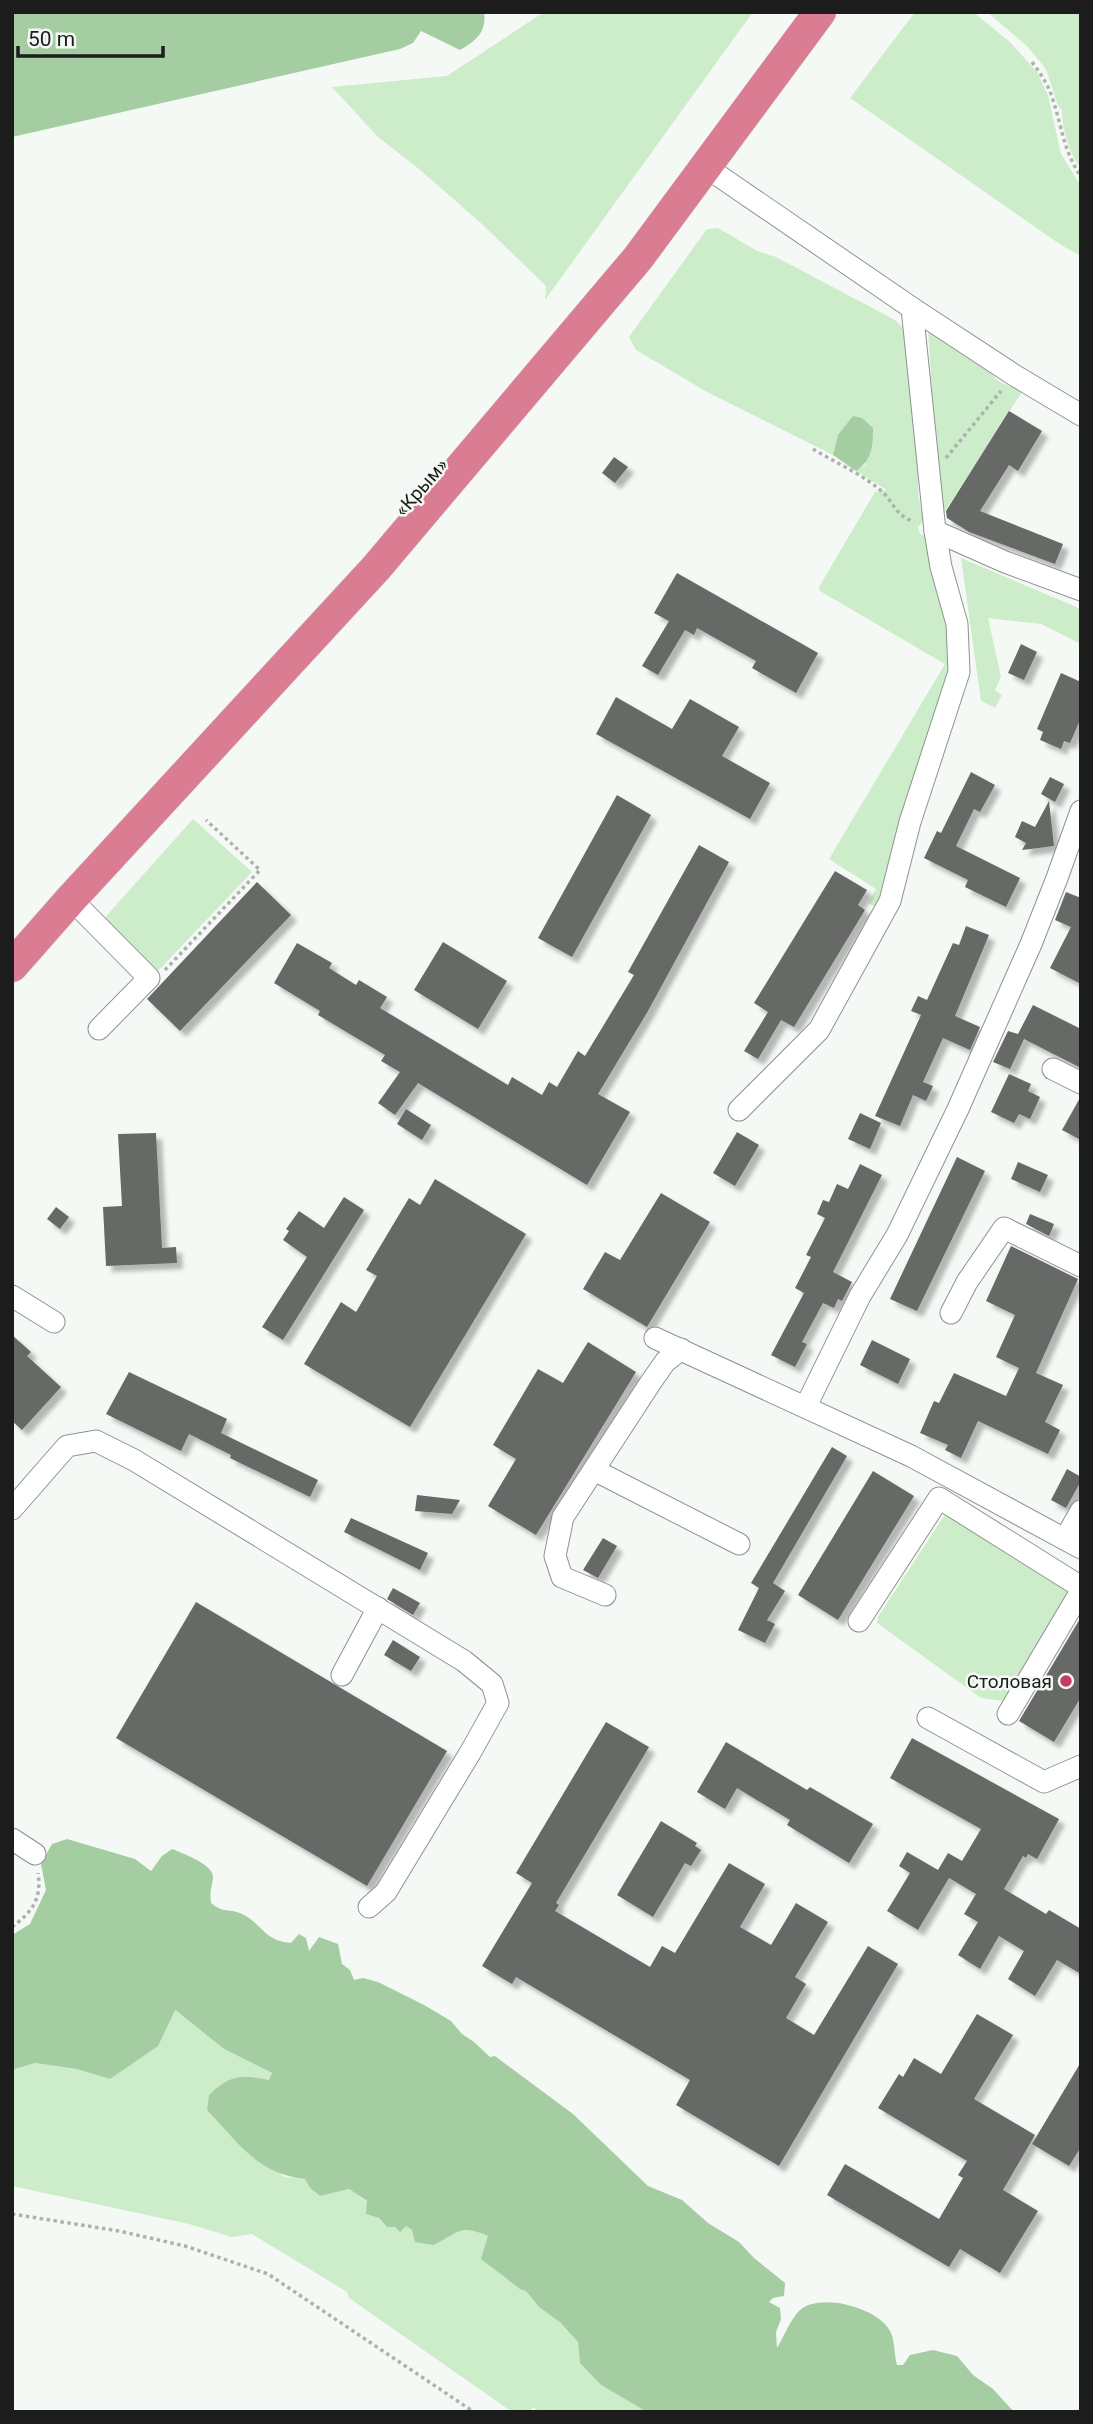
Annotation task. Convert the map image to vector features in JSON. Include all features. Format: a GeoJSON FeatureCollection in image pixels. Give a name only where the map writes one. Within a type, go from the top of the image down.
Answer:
{"type":"FeatureCollection","features":[{"type":"Feature","properties":{"kind":"highway","name":"«Крым»"},"geometry":{"type":"LineString","coordinates":[[12,944],[60,887],[271,660],[565,323],[696,161],[809,12]]}},
{"type":"Feature","properties":{"kind":"highway"},"geometry":{"type":"LineString","coordinates":[[12,967],[71,899],[376,568],[638,258],[820,12]]}},
{"type":"Feature","properties":{"kind":"street"},"geometry":{"type":"LineString","coordinates":[[706,167],[912,308],[1081,415]]}},
{"type":"Feature","properties":{"kind":"street"},"geometry":{"type":"LineString","coordinates":[[738,1110],[819,1030],[890,901],[910,822],[958,672],[957,624],[941,567],[935,531],[912,308]]}},
{"type":"Feature","properties":{"kind":"street"},"geometry":{"type":"LineString","coordinates":[[935,531],[1005,562],[1081,590]]}},
{"type":"Feature","properties":{"kind":"street"},"geometry":{"type":"LineString","coordinates":[[806,1406],[860,1296],[897,1235],[958,1110],[1035,933],[1081,811]]}},
{"type":"Feature","properties":{"kind":"street"},"geometry":{"type":"LineString","coordinates":[[71,899],[149,978],[99,1029]]}},
{"type":"Feature","properties":{"kind":"street"},"geometry":{"type":"LineString","coordinates":[[1053,1069],[1081,1083]]}},
{"type":"Feature","properties":{"kind":"street"},"geometry":{"type":"LineString","coordinates":[[951,1312],[967,1282],[1004,1228],[1081,1266]]}},
{"type":"Feature","properties":{"kind":"street"},"geometry":{"type":"LineString","coordinates":[[12,1296],[54,1322]]}},
{"type":"Feature","properties":{"kind":"street"},"geometry":{"type":"LineString","coordinates":[[655,1338],[911,1456],[1073,1543],[1081,1511]]}},
{"type":"Feature","properties":{"kind":"street"},"geometry":{"type":"LineString","coordinates":[[605,1595],[562,1577],[555,1556],[563,1517],[665,1362],[681,1349]]}},
{"type":"Feature","properties":{"kind":"street"},"geometry":{"type":"LineString","coordinates":[[12,1509],[67,1446],[96,1441],[134,1460],[378,1608],[464,1661],[492,1684],[498,1703],[386,1892],[369,1907]]}},
{"type":"Feature","properties":{"kind":"street"},"geometry":{"type":"LineString","coordinates":[[594,1469],[739,1544]]}},
{"type":"Feature","properties":{"kind":"street"},"geometry":{"type":"LineString","coordinates":[[859,1620],[939,1498],[1081,1589],[1008,1714]]}},
{"type":"Feature","properties":{"kind":"street"},"geometry":{"type":"LineString","coordinates":[[342,1675],[378,1608]]}},
{"type":"Feature","properties":{"kind":"street"},"geometry":{"type":"LineString","coordinates":[[928,1718],[1044,1782],[1081,1766]]}},
{"type":"Feature","properties":{"kind":"street"},"geometry":{"type":"LineString","coordinates":[[12,1839],[35,1854]]}},
{"type":"Feature","properties":{"kind":"path"},"geometry":{"type":"LineString","coordinates":[[1032,62],[1045,80],[1068,156],[1081,177]]}},
{"type":"Feature","properties":{"kind":"path"},"geometry":{"type":"LineString","coordinates":[[930,479],[1014,374]]}},
{"type":"Feature","properties":{"kind":"path"},"geometry":{"type":"LineString","coordinates":[[813,449],[879,489],[904,518],[935,531]]}},
{"type":"Feature","properties":{"kind":"path"},"geometry":{"type":"LineString","coordinates":[[149,978],[158,977],[260,870],[206,820]]}},
{"type":"Feature","properties":{"kind":"path"},"geometry":{"type":"LineString","coordinates":[[12,1927],[28,1915],[40,1889],[35,1854]]}},
{"type":"Feature","properties":{"kind":"path"},"geometry":{"type":"LineString","coordinates":[[12,2214],[119,2231],[185,2246],[268,2274],[474,2412]]}},
{"type":"Feature","properties":{"kind":"green space"},"geometry":{"type":"Polygon","coordinates":[[[12,12],[484,12],[484,25],[479,35],[460,50],[421,31],[413,43],[400,49],[12,137],[12,12]]]}},
{"type":"Feature","properties":{"kind":"green space"},"geometry":{"type":"Polygon","coordinates":[[[544,12],[753,12],[545,300],[546,286],[482,224],[378,137],[332,87],[447,76],[544,12]]]}},
{"type":"Feature","properties":{"kind":"green space"},"geometry":{"type":"Polygon","coordinates":[[[915,12],[973,12],[1010,42],[1037,72],[1048,95],[1061,154],[1081,186],[1081,256],[1061,245],[850,98],[915,12]]]}},
{"type":"Feature","properties":{"kind":"green space"},"geometry":{"type":"Polygon","coordinates":[[[987,12],[1081,12],[1081,169],[1067,141],[1062,110],[1058,106],[1046,69],[1027,46],[987,12]]]}},
{"type":"Feature","properties":{"kind":"green space"},"geometry":{"type":"Polygon","coordinates":[[[718,228],[757,251],[776,257],[895,320],[905,330],[919,445],[918,492],[923,521],[918,527],[920,534],[930,538],[950,618],[954,673],[881,910],[868,903],[876,889],[829,859],[945,664],[820,591],[819,587],[875,492],[887,490],[856,471],[866,464],[838,435],[833,455],[707,392],[636,350],[629,337],[707,229],[718,228]]]}},
{"type":"Feature","properties":{"kind":"green space"},"geometry":{"type":"Polygon","coordinates":[[[928,330],[984,363],[997,380],[1011,387],[1024,389],[943,514],[940,512],[928,330]]]}},
{"type":"Feature","properties":{"kind":"green space"},"geometry":{"type":"Polygon","coordinates":[[[853,416],[862,418],[873,428],[870,452],[856,471],[833,455],[838,435],[853,416]]]}},
{"type":"Feature","properties":{"kind":"green space"},"geometry":{"type":"Polygon","coordinates":[[[961,558],[1081,609],[1081,644],[1041,624],[988,618],[1001,677],[995,690],[1002,695],[995,708],[981,701],[961,558]]]}},
{"type":"Feature","properties":{"kind":"green space"},"geometry":{"type":"Polygon","coordinates":[[[193,819],[252,872],[157,972],[101,922],[193,819]]]}},
{"type":"Feature","properties":{"kind":"green space"},"geometry":{"type":"Polygon","coordinates":[[[946,1513],[1071,1593],[1005,1701],[981,1698],[877,1623],[878,1617],[946,1513]]]}},
{"type":"Feature","properties":{"kind":"green space"},"geometry":{"type":"Polygon","coordinates":[[[67,1839],[135,1859],[151,1871],[162,1856],[172,1849],[189,1856],[208,1867],[213,1876],[211,1903],[223,1910],[242,1914],[275,1939],[291,1943],[299,1934],[306,1938],[309,1951],[319,1937],[338,1944],[342,1964],[350,1970],[354,1980],[363,1978],[378,1982],[451,2021],[490,2057],[495,2056],[573,2114],[648,2186],[682,2200],[708,2223],[739,2242],[785,2283],[784,2296],[773,2298],[769,2302],[780,2308],[781,2319],[776,2332],[777,2348],[796,2314],[808,2305],[820,2302],[849,2305],[875,2316],[885,2324],[891,2333],[897,2365],[903,2365],[910,2355],[933,2350],[957,2356],[973,2375],[993,2389],[1014,2412],[647,2412],[601,2385],[580,2363],[578,2342],[560,2322],[539,2307],[526,2291],[481,2259],[488,2236],[464,2230],[433,2245],[415,2242],[412,2230],[406,2226],[400,2232],[395,2227],[387,2227],[379,2218],[366,2214],[367,2201],[349,2189],[320,2196],[310,2188],[305,2179],[274,2171],[250,2155],[207,2110],[209,2095],[230,2080],[251,2077],[269,2080],[272,2073],[224,2049],[175,2010],[158,2046],[110,2079],[77,2069],[35,2063],[12,2070],[12,1935],[30,1924],[46,1890],[41,1864],[52,1844],[67,1839]]]}},
{"type":"Feature","properties":{"kind":"green space"},"geometry":{"type":"Polygon","coordinates":[[[174,2010],[224,2049],[272,2073],[270,2080],[244,2077],[224,2083],[209,2095],[207,2110],[284,2177],[305,2179],[310,2188],[320,2196],[349,2189],[367,2202],[367,2214],[379,2218],[387,2227],[406,2226],[445,2239],[456,2232],[466,2230],[488,2236],[499,2273],[526,2291],[539,2307],[560,2321],[578,2342],[580,2363],[601,2385],[647,2412],[539,2412],[533,2407],[530,2412],[512,2412],[349,2298],[347,2292],[252,2234],[232,2237],[189,2224],[12,2186],[12,2070],[35,2063],[77,2069],[110,2079],[156,2039],[174,2010]]]}},
{"type":"Feature","properties":{"kind":"building"},"geometry":{"type":"Polygon","coordinates":[[[1009,411],[1042,431],[1018,471],[1009,465],[980,511],[1063,544],[1055,564],[969,532],[947,518],[946,511],[1009,411]]]}},
{"type":"Feature","properties":{"kind":"building"},"geometry":{"type":"Polygon","coordinates":[[[614,457],[628,467],[615,483],[602,473],[614,457]]]}},
{"type":"Feature","properties":{"kind":"building"},"geometry":{"type":"Polygon","coordinates":[[[677,573],[818,653],[796,693],[752,668],[756,661],[697,628],[694,635],[685,630],[658,675],[642,666],[669,621],[654,613],[677,573]]]}},
{"type":"Feature","properties":{"kind":"building"},"geometry":{"type":"Polygon","coordinates":[[[1021,644],[1037,652],[1024,680],[1008,673],[1021,644]]]}},
{"type":"Feature","properties":{"kind":"building"},"geometry":{"type":"Polygon","coordinates":[[[1061,673],[1081,682],[1081,718],[1070,743],[1064,741],[1061,749],[1040,740],[1043,732],[1037,729],[1061,673]]]}},
{"type":"Feature","properties":{"kind":"building"},"geometry":{"type":"Polygon","coordinates":[[[616,697],[672,729],[690,699],[739,727],[722,756],[770,783],[750,819],[596,734],[616,697]]]}},
{"type":"Feature","properties":{"kind":"building"},"geometry":{"type":"Polygon","coordinates":[[[971,772],[995,785],[980,812],[974,809],[956,846],[1020,878],[1006,907],[965,887],[968,880],[924,858],[937,831],[941,833],[971,772]]]}},
{"type":"Feature","properties":{"kind":"building"},"geometry":{"type":"Polygon","coordinates":[[[1050,777],[1064,784],[1055,802],[1041,794],[1050,777]]]}},
{"type":"Feature","properties":{"kind":"building"},"geometry":{"type":"Polygon","coordinates":[[[617,795],[651,815],[572,957],[538,938],[617,795]]]}},
{"type":"Feature","properties":{"kind":"building"},"geometry":{"type":"Polygon","coordinates":[[[1049,801],[1054,846],[1022,850],[1026,843],[1015,837],[1022,821],[1035,827],[1049,801]]]}},
{"type":"Feature","properties":{"kind":"building"},"geometry":{"type":"Polygon","coordinates":[[[699,845],[729,862],[648,1011],[598,1094],[630,1112],[587,1185],[418,1083],[395,1115],[378,1103],[400,1072],[381,1061],[385,1055],[318,1015],[320,1011],[274,983],[297,943],[332,963],[329,968],[356,985],[359,980],[387,997],[380,1008],[508,1085],[512,1077],[542,1095],[549,1082],[557,1087],[578,1051],[585,1056],[634,975],[628,972],[699,845]]]}},
{"type":"Feature","properties":{"kind":"building"},"geometry":{"type":"Polygon","coordinates":[[[835,871],[867,890],[858,905],[865,910],[794,1027],[781,1020],[758,1059],[744,1051],[768,1012],[754,1003],[835,871]]]}},
{"type":"Feature","properties":{"kind":"building"},"geometry":{"type":"Polygon","coordinates":[[[257,882],[291,915],[180,1031],[147,999],[257,882]]]}},
{"type":"Feature","properties":{"kind":"building"},"geometry":{"type":"Polygon","coordinates":[[[1066,892],[1081,898],[1081,984],[1050,968],[1071,927],[1055,920],[1066,892]]]}},
{"type":"Feature","properties":{"kind":"building"},"geometry":{"type":"Polygon","coordinates":[[[966,926],[989,935],[955,1016],[980,1027],[970,1050],[943,1038],[923,1082],[933,1086],[926,1101],[913,1095],[900,1126],[875,1116],[921,1015],[911,1011],[918,996],[927,1000],[953,943],[959,945],[966,926]]]}},
{"type":"Feature","properties":{"kind":"building"},"geometry":{"type":"Polygon","coordinates":[[[443,942],[507,981],[478,1029],[414,990],[443,942]]]}},
{"type":"Feature","properties":{"kind":"building"},"geometry":{"type":"Polygon","coordinates":[[[1033,1005],[1081,1029],[1081,1068],[1024,1039],[1010,1069],[993,1062],[1008,1031],[1018,1034],[1033,1005]]]}},
{"type":"Feature","properties":{"kind":"building"},"geometry":{"type":"Polygon","coordinates":[[[1009,1074],[1031,1084],[1028,1091],[1040,1097],[1030,1119],[1019,1114],[1014,1123],[991,1112],[1009,1074]]]}},
{"type":"Feature","properties":{"kind":"building"},"geometry":{"type":"Polygon","coordinates":[[[1081,1096],[1081,1140],[1062,1130],[1081,1096]]]}},
{"type":"Feature","properties":{"kind":"building"},"geometry":{"type":"Polygon","coordinates":[[[406,1109],[431,1125],[422,1140],[397,1124],[406,1109]]]}},
{"type":"Feature","properties":{"kind":"building"},"geometry":{"type":"Polygon","coordinates":[[[860,1113],[881,1123],[870,1149],[848,1139],[860,1113]]]}},
{"type":"Feature","properties":{"kind":"building"},"geometry":{"type":"Polygon","coordinates":[[[737,1132],[759,1145],[735,1186],[713,1173],[737,1132]]]}},
{"type":"Feature","properties":{"kind":"building"},"geometry":{"type":"Polygon","coordinates":[[[156,1133],[162,1248],[176,1247],[177,1263],[106,1266],[103,1207],[122,1206],[118,1134],[156,1133]]]}},
{"type":"Feature","properties":{"kind":"building"},"geometry":{"type":"Polygon","coordinates":[[[957,1157],[985,1171],[917,1311],[890,1299],[957,1157]]]}},
{"type":"Feature","properties":{"kind":"building"},"geometry":{"type":"Polygon","coordinates":[[[1018,1162],[1048,1175],[1040,1192],[1011,1179],[1018,1162]]]}},
{"type":"Feature","properties":{"kind":"building"},"geometry":{"type":"Polygon","coordinates":[[[860,1164],[882,1175],[833,1272],[852,1282],[842,1301],[838,1299],[834,1308],[823,1303],[802,1342],[807,1344],[795,1367],[771,1355],[804,1293],[795,1288],[811,1257],[806,1255],[825,1218],[817,1214],[823,1200],[829,1202],[837,1184],[848,1189],[860,1164]]]}},
{"type":"Feature","properties":{"kind":"building"},"geometry":{"type":"Polygon","coordinates":[[[435,1179],[526,1234],[410,1427],[304,1364],[341,1302],[356,1312],[377,1276],[366,1270],[409,1198],[420,1205],[435,1179]]]}},
{"type":"Feature","properties":{"kind":"building"},"geometry":{"type":"Polygon","coordinates":[[[661,1193],[710,1222],[647,1327],[583,1289],[605,1252],[620,1260],[661,1193]]]}},
{"type":"Feature","properties":{"kind":"building"},"geometry":{"type":"Polygon","coordinates":[[[344,1197],[364,1210],[283,1340],[262,1327],[307,1257],[283,1240],[289,1231],[286,1229],[299,1211],[324,1228],[344,1197]]]}},
{"type":"Feature","properties":{"kind":"building"},"geometry":{"type":"Polygon","coordinates":[[[56,1207],[69,1217],[60,1229],[47,1219],[56,1207]]]}},
{"type":"Feature","properties":{"kind":"building"},"geometry":{"type":"Polygon","coordinates":[[[1030,1214],[1054,1224],[1049,1236],[1026,1224],[1030,1214]]]}},
{"type":"Feature","properties":{"kind":"building"},"geometry":{"type":"Polygon","coordinates":[[[1011,1246],[1078,1279],[1036,1373],[1063,1385],[1045,1422],[1060,1430],[1048,1454],[978,1421],[961,1458],[945,1450],[948,1445],[920,1433],[934,1401],[939,1403],[954,1373],[1006,1396],[1019,1368],[996,1357],[1015,1315],[986,1301],[1011,1246]]]}},
{"type":"Feature","properties":{"kind":"building"},"geometry":{"type":"Polygon","coordinates":[[[12,1335],[31,1352],[27,1356],[61,1387],[22,1430],[12,1421],[12,1335]]]}},
{"type":"Feature","properties":{"kind":"building"},"geometry":{"type":"Polygon","coordinates":[[[872,1340],[910,1359],[898,1384],[860,1365],[872,1340]]]}},
{"type":"Feature","properties":{"kind":"building"},"geometry":{"type":"Polygon","coordinates":[[[588,1342],[636,1372],[536,1535],[488,1506],[516,1459],[493,1445],[538,1369],[563,1383],[588,1342]]]}},
{"type":"Feature","properties":{"kind":"building"},"geometry":{"type":"Polygon","coordinates":[[[129,1372],[227,1419],[221,1433],[318,1480],[310,1497],[230,1458],[231,1455],[189,1434],[181,1451],[106,1414],[129,1372]]]}},
{"type":"Feature","properties":{"kind":"building"},"geometry":{"type":"Polygon","coordinates":[[[832,1447],[847,1456],[773,1583],[785,1591],[767,1620],[775,1624],[765,1643],[738,1630],[759,1588],[751,1583],[832,1447]]]}},
{"type":"Feature","properties":{"kind":"building"},"geometry":{"type":"Polygon","coordinates":[[[1067,1469],[1081,1477],[1081,1481],[1066,1508],[1051,1500],[1067,1469]]]}},
{"type":"Feature","properties":{"kind":"building"},"geometry":{"type":"Polygon","coordinates":[[[873,1471],[914,1496],[838,1620],[798,1595],[873,1471]]]}},
{"type":"Feature","properties":{"kind":"building"},"geometry":{"type":"Polygon","coordinates":[[[417,1495],[460,1500],[452,1514],[415,1511],[417,1495]]]}},
{"type":"Feature","properties":{"kind":"building"},"geometry":{"type":"Polygon","coordinates":[[[351,1518],[428,1553],[420,1570],[344,1532],[351,1518]]]}},
{"type":"Feature","properties":{"kind":"building"},"geometry":{"type":"Polygon","coordinates":[[[603,1538],[617,1546],[598,1578],[583,1570],[603,1538]]]}},
{"type":"Feature","properties":{"kind":"building"},"geometry":{"type":"Polygon","coordinates":[[[393,1588],[420,1603],[413,1615],[387,1599],[393,1588]]]}},
{"type":"Feature","properties":{"kind":"building"},"geometry":{"type":"Polygon","coordinates":[[[196,1602],[447,1751],[367,1886],[116,1738],[196,1602]]]}},
{"type":"Feature","properties":{"kind":"building"},"geometry":{"type":"Polygon","coordinates":[[[1081,1617],[1081,1697],[1054,1742],[1019,1721],[1081,1617]]]}},
{"type":"Feature","properties":{"kind":"building"},"geometry":{"type":"Polygon","coordinates":[[[393,1640],[420,1657],[411,1671],[384,1655],[393,1640]]]}},
{"type":"Feature","properties":{"kind":"building"},"geometry":{"type":"Polygon","coordinates":[[[606,1722],[649,1747],[556,1903],[559,1905],[555,1911],[650,1967],[662,1946],[675,1953],[729,1863],[765,1884],[740,1927],[771,1945],[796,1903],[828,1922],[795,1977],[806,1984],[786,2018],[814,2035],[868,1946],[898,1964],[779,2166],[676,2105],[690,2080],[516,1977],[512,1984],[482,1966],[532,1883],[516,1873],[606,1722]]]}},
{"type":"Feature","properties":{"kind":"building"},"geometry":{"type":"Polygon","coordinates":[[[912,1738],[1059,1819],[1037,1859],[1028,1854],[1026,1858],[1023,1856],[1004,1889],[1046,1914],[1049,1910],[1081,1929],[1081,1974],[1057,1960],[1035,1996],[1008,1979],[1024,1951],[999,1936],[980,1969],[958,1955],[978,1922],[964,1914],[976,1894],[949,1878],[918,1930],[887,1911],[910,1873],[899,1866],[907,1852],[938,1870],[948,1853],[962,1861],[981,1829],[890,1778],[912,1738]]]}},
{"type":"Feature","properties":{"kind":"building"},"geometry":{"type":"Polygon","coordinates":[[[726,1742],[807,1790],[810,1787],[873,1824],[849,1863],[787,1825],[790,1820],[737,1788],[725,1809],[697,1792],[726,1742]]]}},
{"type":"Feature","properties":{"kind":"building"},"geometry":{"type":"Polygon","coordinates":[[[661,1821],[697,1843],[695,1846],[701,1850],[691,1866],[685,1863],[653,1917],[617,1895],[661,1821]]]}},
{"type":"Feature","properties":{"kind":"building"},"geometry":{"type":"Polygon","coordinates":[[[977,2014],[1013,2035],[974,2099],[1035,2135],[1003,2190],[1038,2211],[1000,2273],[960,2249],[949,2267],[827,2195],[845,2164],[939,2219],[963,2178],[958,2175],[967,2161],[878,2108],[899,2074],[903,2077],[914,2058],[941,2074],[977,2014]]]}},
{"type":"Feature","properties":{"kind":"building"},"geometry":{"type":"Polygon","coordinates":[[[1081,2062],[1081,2147],[1069,2166],[1032,2144],[1081,2062]]]}},
{"type":"Feature","properties":{"kind":"place","name":"Столовая"},"geometry":{"type":"Point","coordinates":[1066,1681]}}]}
